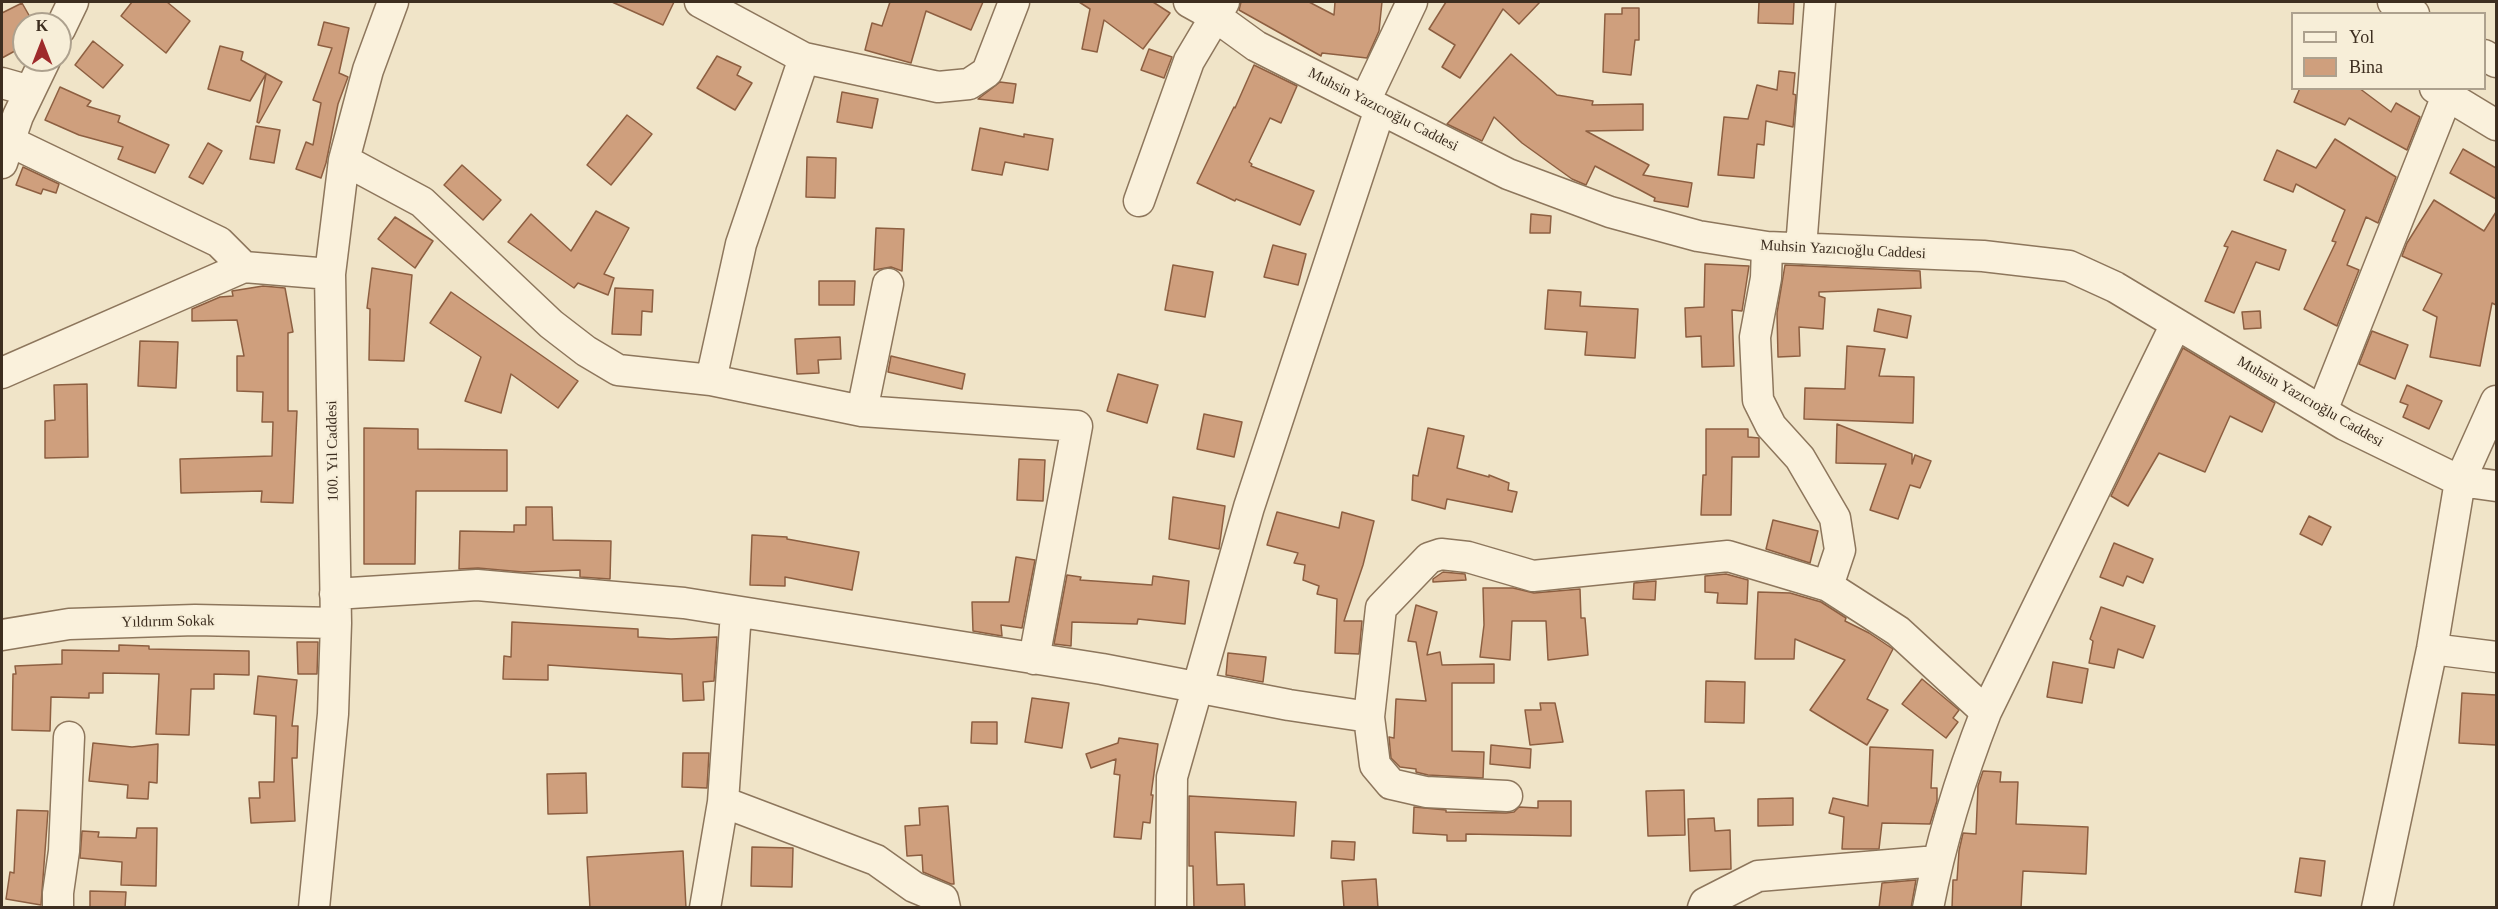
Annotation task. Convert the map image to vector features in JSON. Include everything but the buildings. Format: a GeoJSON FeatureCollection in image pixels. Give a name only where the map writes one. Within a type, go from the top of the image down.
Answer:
{"type":"FeatureCollection","features":[{"type":"Feature","properties":{"kind":"street","name":"100. Yıl Caddesi"},"geometry":{"type":"LineString","coordinates":[[314,908],[333,714],[336,623],[330,274],[344,160],[368,70],[393,2]]}},
{"type":"Feature","properties":{"kind":"street"},"geometry":{"type":"LineString","coordinates":[[700,2],[804,57],[938,87],[969,84],[987,72],[1014,2]]}},
{"type":"Feature","properties":{"kind":"street","name":"Muhsin Yazıcıoğlu Caddesi"},"geometry":{"type":"LineString","coordinates":[[1188,2],[1220,9],[1256,46],[1508,174],[1610,212],[1698,236],[1767,247],[1983,256],[2069,266],[2115,287],[2322,411],[2460,481],[2496,486]]}},
{"type":"Feature","properties":{"kind":"street"},"geometry":{"type":"LineString","coordinates":[[1171,908],[1172,777],[1249,507],[1372,105],[1412,2]]}},
{"type":"Feature","properties":{"kind":"street"},"geometry":{"type":"LineString","coordinates":[[1801,248],[1820,2]]}},
{"type":"Feature","properties":{"kind":"street"},"geometry":{"type":"LineString","coordinates":[[2393,2],[2410,12]]}},
{"type":"Feature","properties":{"kind":"street"},"geometry":{"type":"LineString","coordinates":[[1139,201],[1189,61],[1220,9]]}},
{"type":"Feature","properties":{"kind":"street"},"geometry":{"type":"LineString","coordinates":[[711,380],[741,244],[804,57]]}},
{"type":"Feature","properties":{"kind":"street"},"geometry":{"type":"LineString","coordinates":[[39,72],[5,152],[219,242],[244,267]]}},
{"type":"Feature","properties":{"kind":"street"},"geometry":{"type":"LineString","coordinates":[[2,83],[30,91]]}},
{"type":"Feature","properties":{"kind":"street"},"geometry":{"type":"LineString","coordinates":[[2322,411],[2444,91],[2496,125]]}},
{"type":"Feature","properties":{"kind":"street"},"geometry":{"type":"LineString","coordinates":[[344,160],[422,202],[551,324],[586,351],[618,370],[711,380],[862,411],[1077,426],[1034,659]]}},
{"type":"Feature","properties":{"kind":"street"},"geometry":{"type":"LineString","coordinates":[[1767,247],[1766,278],[1755,337],[1758,400],[1771,426],[1800,458],[1835,518],[1840,549],[1828,586]]}},
{"type":"Feature","properties":{"kind":"street"},"geometry":{"type":"LineString","coordinates":[[2,373],[244,267],[330,274]]}},
{"type":"Feature","properties":{"kind":"street"},"geometry":{"type":"LineString","coordinates":[[862,411],[888,284]]}},
{"type":"Feature","properties":{"kind":"street"},"geometry":{"type":"LineString","coordinates":[[1928,908],[1937,861],[1963,772],[1986,712],[2176,324]]}},
{"type":"Feature","properties":{"kind":"street"},"geometry":{"type":"LineString","coordinates":[[2377,908],[2432,648],[2460,481],[2496,401]]}},
{"type":"Feature","properties":{"kind":"street"},"geometry":{"type":"LineString","coordinates":[[1507,796],[1426,792],[1390,784],[1375,765],[1369,717],[1381,608],[1429,558],[1441,554],[1468,557],[1533,576],[1728,556],[1828,586],[1898,631],[1986,712]]}},
{"type":"Feature","properties":{"kind":"street"},"geometry":{"type":"LineString","coordinates":[[335,594],[477,585],[684,603],[1034,659],[1369,717]]}},
{"type":"Feature","properties":{"kind":"street"},"geometry":{"type":"LineString","coordinates":[[705,908],[723,802],[736,612]]}},
{"type":"Feature","properties":{"kind":"street","name":"Yıldırım Sokak"},"geometry":{"type":"LineString","coordinates":[[2,636],[69,624],[195,620],[336,623]]}},
{"type":"Feature","properties":{"kind":"street"},"geometry":{"type":"LineString","coordinates":[[2432,648],[2496,657]]}},
{"type":"Feature","properties":{"kind":"street"},"geometry":{"type":"LineString","coordinates":[[58,908],[64,851],[69,737]]}},
{"type":"Feature","properties":{"kind":"street"},"geometry":{"type":"LineString","coordinates":[[723,802],[876,860],[914,887],[943,899],[945,908]]}},
{"type":"Feature","properties":{"kind":"street"},"geometry":{"type":"LineString","coordinates":[[1703,908],[1705,903],[1758,876],[1937,861]]}}]}
